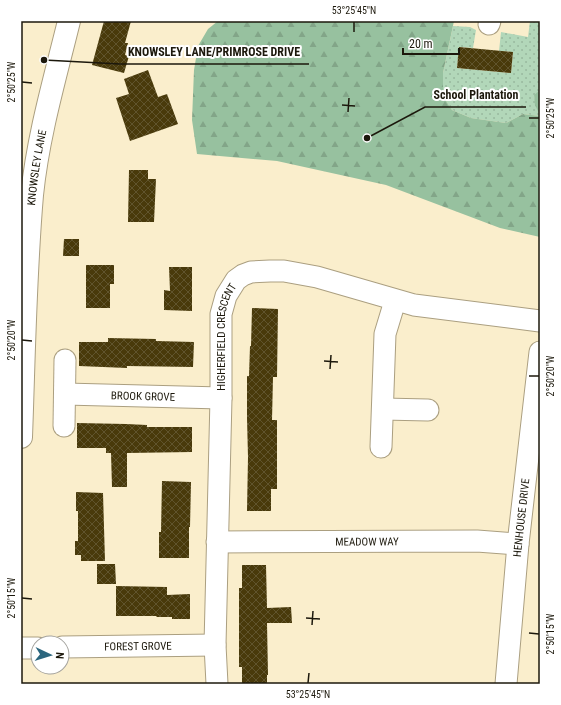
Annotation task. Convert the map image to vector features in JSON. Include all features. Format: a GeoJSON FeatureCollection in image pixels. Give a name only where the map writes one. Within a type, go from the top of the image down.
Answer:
{"type":"FeatureCollection","features":[{"type":"Feature","properties":{"kind":"main road","name":"KNOWSLEY LANE"},"geometry":{"type":"LineString","coordinates":[[21,437],[26,294],[32,195],[42,135],[69,21]]}},
{"type":"Feature","properties":{"kind":"street","name":"HIGHERFIELD CRESCENT"},"geometry":{"type":"LineString","coordinates":[[217,684],[215,645],[221,398],[221,314],[222,305],[230,288],[236,280],[242,275],[250,272],[270,271],[299,274],[317,277],[395,301],[414,305],[540,321]]}},
{"type":"Feature","properties":{"kind":"street"},"geometry":{"type":"LineString","coordinates":[[381,448],[384,334],[395,301]]}},
{"type":"Feature","properties":{"kind":"street","name":"HENHOUSE DRIVE"},"geometry":{"type":"LineString","coordinates":[[506,684],[518,544],[540,352]]}},
{"type":"Feature","properties":{"kind":"street"},"geometry":{"type":"LineString","coordinates":[[64,426],[65,360]]}},
{"type":"Feature","properties":{"kind":"street","name":"BROOK GROVE"},"geometry":{"type":"LineString","coordinates":[[65,394],[221,398]]}},
{"type":"Feature","properties":{"kind":"street"},"geometry":{"type":"LineString","coordinates":[[383,409],[428,410]]}},
{"type":"Feature","properties":{"kind":"street","name":"MEADOW WAY"},"geometry":{"type":"LineString","coordinates":[[217,542],[477,541],[518,544]]}},
{"type":"Feature","properties":{"kind":"street","name":"FOREST GROVE"},"geometry":{"type":"LineString","coordinates":[[70,647],[215,645]]}},
{"type":"Feature","properties":{"kind":"green space"},"geometry":{"type":"Polygon","coordinates":[[[218,21],[454,21],[443,73],[443,96],[452,110],[471,118],[506,123],[523,114],[540,116],[540,237],[500,228],[386,185],[277,161],[197,154],[192,120],[194,70],[198,46],[208,29],[218,21]]]}},
{"type":"Feature","properties":{"kind":"green space"},"geometry":{"type":"Polygon","coordinates":[[[530,21],[540,21],[540,90],[534,96],[540,116],[523,114],[506,123],[471,118],[452,110],[443,96],[443,73],[453,26],[470,27],[476,30],[473,48],[459,47],[457,68],[511,73],[513,52],[499,51],[501,32],[528,37],[530,21]]]}},
{"type":"Feature","properties":{"kind":"green space"},"geometry":{"type":"Polygon","coordinates":[[[540,90],[540,115],[535,105],[534,95],[540,90]]]}},
{"type":"Feature","properties":{"kind":"building"},"geometry":{"type":"Polygon","coordinates":[[[104,21],[131,21],[125,43],[128,43],[125,55],[129,56],[124,73],[92,65],[104,21]]]}},
{"type":"Feature","properties":{"kind":"building"},"geometry":{"type":"Polygon","coordinates":[[[459,47],[513,52],[511,73],[457,68],[459,47]]]}},
{"type":"Feature","properties":{"kind":"building"},"geometry":{"type":"Polygon","coordinates":[[[148,70],[158,97],[167,94],[178,124],[130,141],[116,98],[129,94],[124,79],[148,70]]]}},
{"type":"Feature","properties":{"kind":"building"},"geometry":{"type":"Polygon","coordinates":[[[129,170],[148,170],[148,179],[156,179],[154,222],[128,222],[129,170]]]}},
{"type":"Feature","properties":{"kind":"building"},"geometry":{"type":"Polygon","coordinates":[[[64,239],[79,239],[79,256],[63,256],[64,239]]]}},
{"type":"Feature","properties":{"kind":"building"},"geometry":{"type":"Polygon","coordinates":[[[86,265],[114,265],[114,284],[110,284],[110,308],[86,308],[86,265]]]}},
{"type":"Feature","properties":{"kind":"building"},"geometry":{"type":"Polygon","coordinates":[[[169,267],[192,267],[192,311],[164,310],[164,290],[170,291],[169,267]]]}},
{"type":"Feature","properties":{"kind":"building"},"geometry":{"type":"Polygon","coordinates":[[[252,308],[278,309],[277,377],[273,377],[272,420],[277,420],[277,489],[271,489],[271,511],[247,511],[247,376],[249,376],[252,308]]]}},
{"type":"Feature","properties":{"kind":"building"},"geometry":{"type":"Polygon","coordinates":[[[108,338],[156,339],[156,341],[194,342],[193,367],[127,366],[127,368],[79,366],[79,342],[108,342],[108,338]]]}},
{"type":"Feature","properties":{"kind":"building"},"geometry":{"type":"Polygon","coordinates":[[[77,423],[147,425],[147,427],[192,427],[192,452],[127,453],[127,487],[112,487],[111,453],[106,453],[106,448],[77,448],[77,423]]]}},
{"type":"Feature","properties":{"kind":"building"},"geometry":{"type":"Polygon","coordinates":[[[162,481],[191,482],[189,558],[159,558],[162,481]]]}},
{"type":"Feature","properties":{"kind":"building"},"geometry":{"type":"Polygon","coordinates":[[[76,492],[103,493],[105,561],[81,561],[81,555],[75,555],[75,541],[78,541],[78,511],[76,511],[76,492]]]}},
{"type":"Feature","properties":{"kind":"building"},"geometry":{"type":"Polygon","coordinates":[[[97,564],[115,564],[116,584],[97,584],[97,564]]]}},
{"type":"Feature","properties":{"kind":"building"},"geometry":{"type":"Polygon","coordinates":[[[242,565],[266,565],[267,608],[291,607],[292,623],[267,623],[267,684],[242,684],[242,667],[239,667],[239,588],[242,588],[242,565]]]}},
{"type":"Feature","properties":{"kind":"building"},"geometry":{"type":"Polygon","coordinates":[[[116,586],[167,587],[167,595],[190,594],[190,619],[172,619],[172,617],[156,616],[116,616],[116,586]]]}},
{"type":"Feature","properties":{"kind":"place","name":"KNOWSLEY LANE/PRIMROSE DRIVE"},"geometry":{"type":"Point","coordinates":[44,60]}},
{"type":"Feature","properties":{"kind":"place","name":"School Plantation"},"geometry":{"type":"Point","coordinates":[367,138]}}]}
